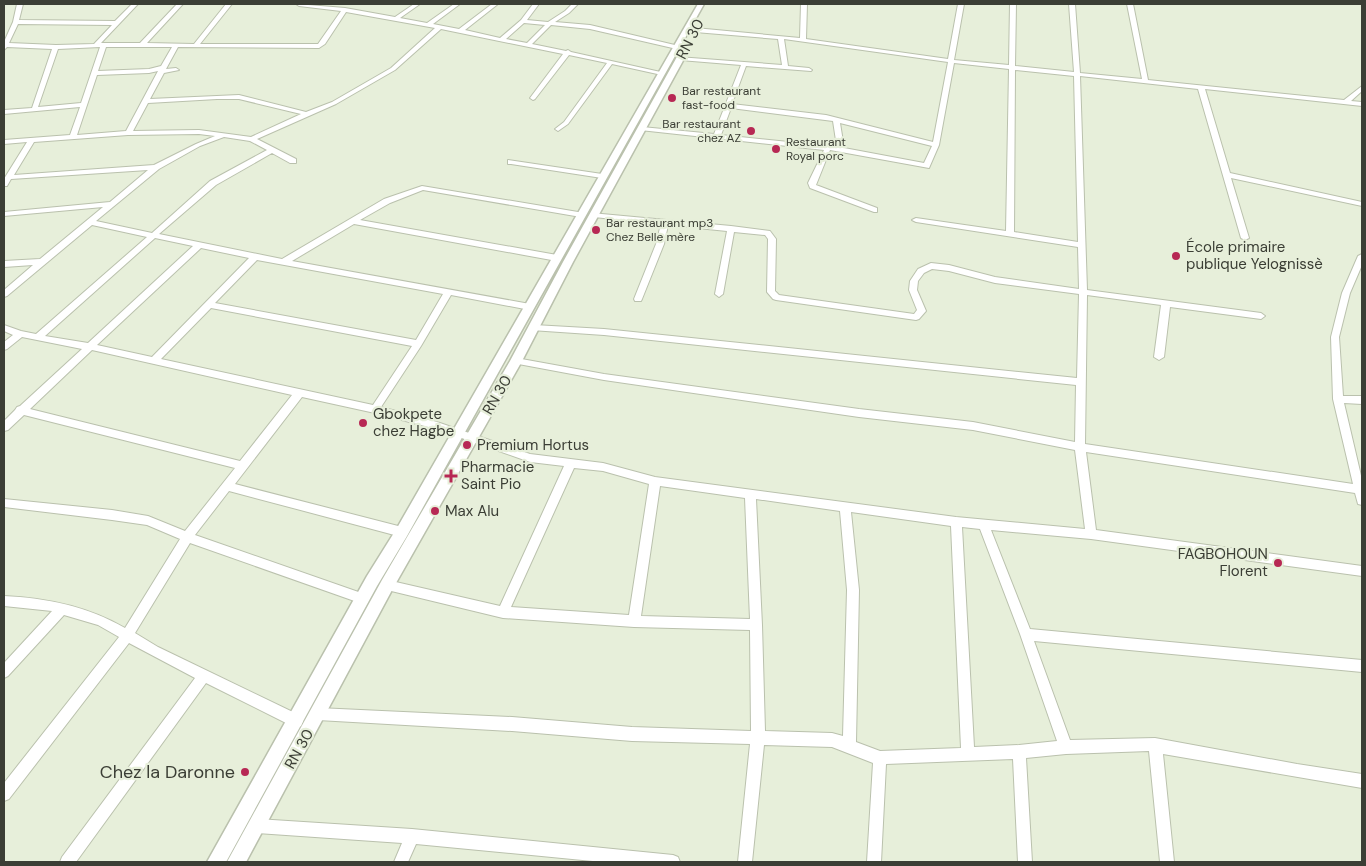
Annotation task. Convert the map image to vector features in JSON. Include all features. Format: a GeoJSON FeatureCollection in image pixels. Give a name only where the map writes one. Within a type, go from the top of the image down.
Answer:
{"type":"FeatureCollection","features":[{"type":"Feature","properties":{"kind":"main road","name":"RN 30"},"geometry":{"type":"LineString","coordinates":[[236,862],[388,585],[516,361],[642,129],[679,53],[700,4]]}},
{"type":"Feature","properties":{"kind":"main road","name":"RN 30"},"geometry":{"type":"LineString","coordinates":[[216,862],[602,176],[662,73],[695,30],[708,4]]}},
{"type":"Feature","properties":{"kind":"street"},"geometry":{"type":"LineString","coordinates":[[20,4],[16,22],[4,46],[319,46],[345,10]]}},
{"type":"Feature","properties":{"kind":"street"},"geometry":{"type":"LineString","coordinates":[[96,45],[135,4]]}},
{"type":"Feature","properties":{"kind":"street"},"geometry":{"type":"LineString","coordinates":[[141,46],[180,4]]}},
{"type":"Feature","properties":{"kind":"street"},"geometry":{"type":"LineString","coordinates":[[196,45],[229,4]]}},
{"type":"Feature","properties":{"kind":"street"},"geometry":{"type":"LineString","coordinates":[[299,4],[345,10],[460,31],[662,73]]}},
{"type":"Feature","properties":{"kind":"street"},"geometry":{"type":"LineString","coordinates":[[396,20],[417,4]]}},
{"type":"Feature","properties":{"kind":"street"},"geometry":{"type":"LineString","coordinates":[[428,25],[457,4]]}},
{"type":"Feature","properties":{"kind":"street"},"geometry":{"type":"LineString","coordinates":[[460,31],[495,4]]}},
{"type":"Feature","properties":{"kind":"street"},"geometry":{"type":"LineString","coordinates":[[501,40],[523,21],[536,4]]}},
{"type":"Feature","properties":{"kind":"street"},"geometry":{"type":"LineString","coordinates":[[528,45],[551,22],[576,4]]}},
{"type":"Feature","properties":{"kind":"street"},"geometry":{"type":"LineString","coordinates":[[803,40],[804,4]]}},
{"type":"Feature","properties":{"kind":"street"},"geometry":{"type":"LineString","coordinates":[[642,129],[841,149],[926,166],[936,145],[961,4]]}},
{"type":"Feature","properties":{"kind":"street"},"geometry":{"type":"LineString","coordinates":[[1010,236],[1013,4]]}},
{"type":"Feature","properties":{"kind":"street"},"geometry":{"type":"LineString","coordinates":[[1072,4],[1077,74],[1083,292],[1080,446],[1091,534]]}},
{"type":"Feature","properties":{"kind":"street"},"geometry":{"type":"LineString","coordinates":[[1130,4],[1145,81]]}},
{"type":"Feature","properties":{"kind":"street"},"geometry":{"type":"LineString","coordinates":[[523,21],[551,22],[590,27],[679,53],[744,64],[809,70]]}},
{"type":"Feature","properties":{"kind":"street"},"geometry":{"type":"LineString","coordinates":[[16,22],[117,23]]}},
{"type":"Feature","properties":{"kind":"street"},"geometry":{"type":"LineString","coordinates":[[252,139],[334,103],[393,69],[439,28]]}},
{"type":"Feature","properties":{"kind":"street"},"geometry":{"type":"LineString","coordinates":[[695,30],[781,37],[951,61],[1362,104]]}},
{"type":"Feature","properties":{"kind":"street"},"geometry":{"type":"LineString","coordinates":[[781,37],[785,67]]}},
{"type":"Feature","properties":{"kind":"street"},"geometry":{"type":"LineString","coordinates":[[73,136],[104,45]]}},
{"type":"Feature","properties":{"kind":"street"},"geometry":{"type":"LineString","coordinates":[[128,133],[160,71],[176,45]]}},
{"type":"Feature","properties":{"kind":"street"},"geometry":{"type":"LineString","coordinates":[[34,110],[56,47]]}},
{"type":"Feature","properties":{"kind":"street"},"geometry":{"type":"LineString","coordinates":[[533,98],[568,52]]}},
{"type":"Feature","properties":{"kind":"street"},"geometry":{"type":"LineString","coordinates":[[558,129],[566,124],[611,62]]}},
{"type":"Feature","properties":{"kind":"street"},"geometry":{"type":"LineString","coordinates":[[717,136],[744,64]]}},
{"type":"Feature","properties":{"kind":"street"},"geometry":{"type":"LineString","coordinates":[[94,73],[176,70]]}},
{"type":"Feature","properties":{"kind":"street"},"geometry":{"type":"LineString","coordinates":[[1201,88],[1245,238]]}},
{"type":"Feature","properties":{"kind":"street"},"geometry":{"type":"LineString","coordinates":[[1346,102],[1362,88]]}},
{"type":"Feature","properties":{"kind":"street"},"geometry":{"type":"LineString","coordinates":[[145,101],[217,96],[239,97],[307,114]]}},
{"type":"Feature","properties":{"kind":"street"},"geometry":{"type":"LineString","coordinates":[[4,112],[84,105]]}},
{"type":"Feature","properties":{"kind":"street"},"geometry":{"type":"LineString","coordinates":[[729,106],[836,119],[936,145]]}},
{"type":"Feature","properties":{"kind":"street"},"geometry":{"type":"LineString","coordinates":[[836,119],[841,149]]}},
{"type":"Feature","properties":{"kind":"street"},"geometry":{"type":"LineString","coordinates":[[4,142],[73,136],[190,131],[252,139],[293,161]]}},
{"type":"Feature","properties":{"kind":"street"},"geometry":{"type":"LineString","coordinates":[[4,294],[156,167],[198,145],[224,135]]}},
{"type":"Feature","properties":{"kind":"street"},"geometry":{"type":"LineString","coordinates":[[4,184],[32,140]]}},
{"type":"Feature","properties":{"kind":"street"},"geometry":{"type":"LineString","coordinates":[[828,148],[812,183],[813,186],[874,210]]}},
{"type":"Feature","properties":{"kind":"street"},"geometry":{"type":"LineString","coordinates":[[38,337],[213,183],[272,150]]}},
{"type":"Feature","properties":{"kind":"street"},"geometry":{"type":"LineString","coordinates":[[511,162],[602,176]]}},
{"type":"Feature","properties":{"kind":"street"},"geometry":{"type":"LineString","coordinates":[[10,177],[156,167]]}},
{"type":"Feature","properties":{"kind":"street"},"geometry":{"type":"LineString","coordinates":[[1227,175],[1362,204]]}},
{"type":"Feature","properties":{"kind":"street"},"geometry":{"type":"LineString","coordinates":[[284,262],[388,201],[422,188],[581,215]]}},
{"type":"Feature","properties":{"kind":"street"},"geometry":{"type":"LineString","coordinates":[[4,214],[113,204]]}},
{"type":"Feature","properties":{"kind":"street"},"geometry":{"type":"LineString","coordinates":[[594,215],[766,233],[772,239],[771,292],[776,297],[916,317],[922,311],[913,290],[914,281],[921,271],[931,266],[995,280],[1261,316]]}},
{"type":"Feature","properties":{"kind":"street"},"geometry":{"type":"LineString","coordinates":[[916,220],[1010,236],[1081,245]]}},
{"type":"Feature","properties":{"kind":"street"},"geometry":{"type":"LineString","coordinates":[[90,222],[284,262],[530,307]]}},
{"type":"Feature","properties":{"kind":"street"},"geometry":{"type":"LineString","coordinates":[[355,222],[557,258]]}},
{"type":"Feature","properties":{"kind":"street"},"geometry":{"type":"LineString","coordinates":[[638,298],[660,244],[665,222]]}},
{"type":"Feature","properties":{"kind":"street"},"geometry":{"type":"LineString","coordinates":[[719,294],[731,228]]}},
{"type":"Feature","properties":{"kind":"street"},"geometry":{"type":"LineString","coordinates":[[4,427],[20,410],[91,347],[200,244]]}},
{"type":"Feature","properties":{"kind":"street"},"geometry":{"type":"LineString","coordinates":[[154,361],[210,305],[254,256]]}},
{"type":"Feature","properties":{"kind":"street"},"geometry":{"type":"LineString","coordinates":[[516,361],[604,377],[859,413],[973,426],[1361,494],[1338,398],[1335,337],[1346,293],[1362,256]]}},
{"type":"Feature","properties":{"kind":"street"},"geometry":{"type":"LineString","coordinates":[[4,264],[42,262]]}},
{"type":"Feature","properties":{"kind":"street"},"geometry":{"type":"LineString","coordinates":[[375,409],[418,344],[448,293]]}},
{"type":"Feature","properties":{"kind":"street"},"geometry":{"type":"LineString","coordinates":[[1159,357],[1166,304]]}},
{"type":"Feature","properties":{"kind":"street"},"geometry":{"type":"LineString","coordinates":[[210,305],[418,344]]}},
{"type":"Feature","properties":{"kind":"street"},"geometry":{"type":"LineString","coordinates":[[4,328],[20,334],[91,347],[375,409],[530,458],[603,467],[655,481],[956,522],[1091,534],[1362,571]]}},
{"type":"Feature","properties":{"kind":"street"},"geometry":{"type":"LineString","coordinates":[[534,328],[604,332],[1081,382]]}},
{"type":"Feature","properties":{"kind":"street"},"geometry":{"type":"LineString","coordinates":[[4,347],[20,334]]}},
{"type":"Feature","properties":{"kind":"street"},"geometry":{"type":"LineString","coordinates":[[4,794],[128,636],[187,537],[298,393]]}},
{"type":"Feature","properties":{"kind":"street"},"geometry":{"type":"LineString","coordinates":[[1338,398],[1362,400]]}},
{"type":"Feature","properties":{"kind":"street"},"geometry":{"type":"LineString","coordinates":[[20,410],[243,466]]}},
{"type":"Feature","properties":{"kind":"street"},"geometry":{"type":"LineString","coordinates":[[503,612],[571,462]]}},
{"type":"Feature","properties":{"kind":"street"},"geometry":{"type":"LineString","coordinates":[[634,621],[655,481]]}},
{"type":"Feature","properties":{"kind":"street"},"geometry":{"type":"LineString","coordinates":[[228,486],[402,532]]}},
{"type":"Feature","properties":{"kind":"street"},"geometry":{"type":"LineString","coordinates":[[745,862],[758,736],[756,625],[750,493]]}},
{"type":"Feature","properties":{"kind":"street"},"geometry":{"type":"LineString","coordinates":[[4,503],[148,521],[187,537],[363,598]]}},
{"type":"Feature","properties":{"kind":"street"},"geometry":{"type":"LineString","coordinates":[[845,507],[853,590],[849,744]]}},
{"type":"Feature","properties":{"kind":"street"},"geometry":{"type":"LineString","coordinates":[[956,522],[968,754]]}},
{"type":"Feature","properties":{"kind":"street"},"geometry":{"type":"LineString","coordinates":[[984,524],[1026,634],[1066,748]]}},
{"type":"Feature","properties":{"kind":"street"},"geometry":{"type":"LineString","coordinates":[[388,585],[503,612],[634,621],[756,625]]}},
{"type":"Feature","properties":{"kind":"street"},"geometry":{"type":"LineString","coordinates":[[4,601],[49,605],[100,620],[204,676],[296,721]]}},
{"type":"Feature","properties":{"kind":"street"},"geometry":{"type":"LineString","coordinates":[[4,672],[62,609]]}},
{"type":"Feature","properties":{"kind":"street"},"geometry":{"type":"LineString","coordinates":[[1026,634],[1362,666]]}},
{"type":"Feature","properties":{"kind":"street"},"geometry":{"type":"LineString","coordinates":[[67,862],[204,676]]}},
{"type":"Feature","properties":{"kind":"street"},"geometry":{"type":"LineString","coordinates":[[318,714],[512,724],[632,734],[758,736],[832,740],[849,744],[870,756],[880,758],[1019,752],[1138,743],[1362,781]]}},
{"type":"Feature","properties":{"kind":"street"},"geometry":{"type":"LineString","coordinates":[[1155,745],[1167,862]]}},
{"type":"Feature","properties":{"kind":"street"},"geometry":{"type":"LineString","coordinates":[[1019,752],[1025,862]]}},
{"type":"Feature","properties":{"kind":"street"},"geometry":{"type":"LineString","coordinates":[[874,862],[880,758]]}},
{"type":"Feature","properties":{"kind":"street"},"geometry":{"type":"LineString","coordinates":[[257,826],[412,836],[673,862]]}},
{"type":"Feature","properties":{"kind":"street"},"geometry":{"type":"LineString","coordinates":[[401,862],[412,836]]}},
{"type":"Feature","properties":{"kind":"place","name":"Bar restaurant fast-food"},"geometry":{"type":"Point","coordinates":[672,98]}},
{"type":"Feature","properties":{"kind":"place","name":"Bar restaurant chez AZ"},"geometry":{"type":"Point","coordinates":[751,131]}},
{"type":"Feature","properties":{"kind":"place","name":"Restaurant Royal porc"},"geometry":{"type":"Point","coordinates":[776,149]}},
{"type":"Feature","properties":{"kind":"place","name":"Bar restaurant mp3 Chez Belle mère"},"geometry":{"type":"Point","coordinates":[596,230]}},
{"type":"Feature","properties":{"kind":"place","name":"École primaire publique Yelognissè"},"geometry":{"type":"Point","coordinates":[1176,256]}},
{"type":"Feature","properties":{"kind":"place","name":"Gbokpete chez Hagbe"},"geometry":{"type":"Point","coordinates":[363,423]}},
{"type":"Feature","properties":{"kind":"place","name":"Premium Hortus"},"geometry":{"type":"Point","coordinates":[467,445]}},
{"type":"Feature","properties":{"kind":"place","name":"Pharmacie Saint Pio"},"geometry":{"type":"Point","coordinates":[451,476]}},
{"type":"Feature","properties":{"kind":"place","name":"Max Alu"},"geometry":{"type":"Point","coordinates":[435,511]}},
{"type":"Feature","properties":{"kind":"place","name":"FAGBOHOUN Florent"},"geometry":{"type":"Point","coordinates":[1278,563]}},
{"type":"Feature","properties":{"kind":"place","name":"Chez la Daronne"},"geometry":{"type":"Point","coordinates":[245,772]}}]}
